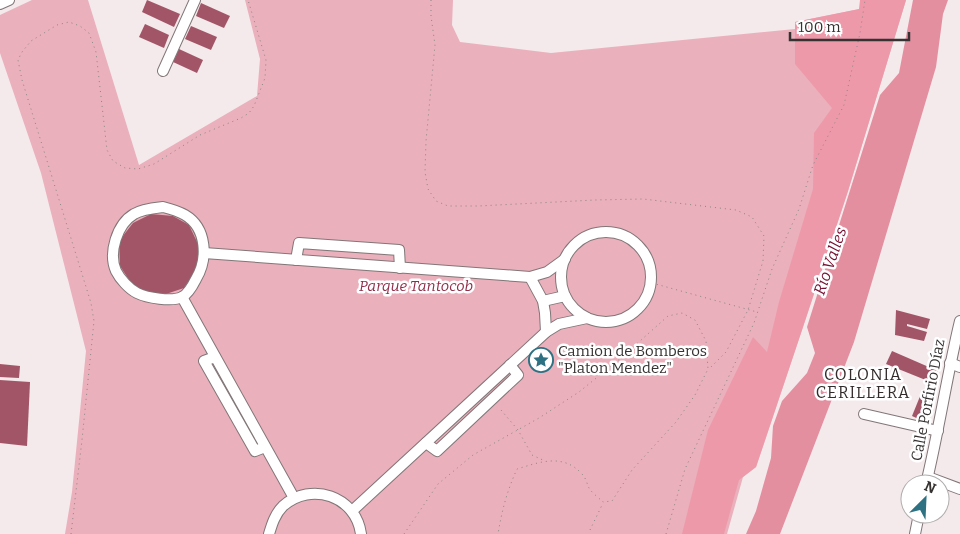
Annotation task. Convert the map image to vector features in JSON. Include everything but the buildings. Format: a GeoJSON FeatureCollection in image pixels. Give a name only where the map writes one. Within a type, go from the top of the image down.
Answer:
{"type":"FeatureCollection","features":[{"type":"Feature","properties":{"kind":"street"},"geometry":{"type":"LineString","coordinates":[[0,4],[9,0]]}},
{"type":"Feature","properties":{"kind":"street"},"geometry":{"type":"LineString","coordinates":[[164,71],[195,0]]}},
{"type":"Feature","properties":{"kind":"street"},"geometry":{"type":"LineString","coordinates":[[163,207],[186,216],[196,226],[203,239],[204,253],[201,271],[192,286],[182,297],[166,300],[137,293],[125,283],[116,271],[113,259],[114,246],[124,222],[135,214],[148,209],[163,207]]}},
{"type":"Feature","properties":{"kind":"street"},"geometry":{"type":"LineString","coordinates":[[610,232],[625,236],[637,244],[646,255],[651,269],[652,283],[648,296],[640,308],[628,317],[615,322],[600,322],[587,318],[574,309],[565,296],[561,281],[562,265],[569,251],[580,240],[594,233],[610,232]]}},
{"type":"Feature","properties":{"kind":"street"},"geometry":{"type":"LineString","coordinates":[[296,260],[299,243],[399,250],[400,268]]}},
{"type":"Feature","properties":{"kind":"street"},"geometry":{"type":"LineString","coordinates":[[204,253],[530,277],[547,272],[565,259]]}},
{"type":"Feature","properties":{"kind":"street"},"geometry":{"type":"LineString","coordinates":[[530,277],[543,301],[546,332]]}},
{"type":"Feature","properties":{"kind":"street"},"geometry":{"type":"LineString","coordinates":[[543,301],[565,296]]}},
{"type":"Feature","properties":{"kind":"street"},"geometry":{"type":"LineString","coordinates":[[182,297],[294,498]]}},
{"type":"Feature","properties":{"kind":"street"},"geometry":{"type":"LineString","coordinates":[[352,511],[546,332],[559,324],[587,318]]}},
{"type":"Feature","properties":{"kind":"street","name":"Calle Porfirio Díaz"},"geometry":{"type":"LineString","coordinates":[[928,474],[955,365],[960,321]]}},
{"type":"Feature","properties":{"kind":"street"},"geometry":{"type":"LineString","coordinates":[[864,414],[938,431]]}},
{"type":"Feature","properties":{"kind":"street"},"geometry":{"type":"LineString","coordinates":[[269,534],[273,520],[282,507],[294,498],[309,493],[326,494],[340,500],[352,511],[360,526],[361,534]]}},
{"type":"Feature","properties":{"kind":"path"},"geometry":{"type":"LineString","coordinates":[[71,534],[94,321],[91,303],[22,80],[18,60],[31,41],[57,25],[69,22],[80,26],[89,33],[96,52],[107,150],[113,161],[125,168],[138,169],[154,164],[200,134],[241,118],[249,113],[254,106],[265,78],[266,60],[248,0]]}},
{"type":"Feature","properties":{"kind":"path"},"geometry":{"type":"LineString","coordinates":[[431,0],[435,45],[425,172],[428,189],[436,201],[448,206],[478,206],[595,200],[644,200],[736,210],[752,217],[764,236],[763,260],[748,310],[726,352],[708,369],[695,395],[676,422],[632,470],[612,501],[603,502],[590,490],[583,476],[572,465],[557,460],[536,463],[516,469],[508,488],[498,534]]}},
{"type":"Feature","properties":{"kind":"path"},"geometry":{"type":"LineString","coordinates":[[666,534],[685,469],[754,322],[772,269],[799,209],[813,165],[844,105],[860,33],[865,0]]}},
{"type":"Feature","properties":{"kind":"path"},"geometry":{"type":"LineString","coordinates":[[652,283],[757,312]]}},
{"type":"Feature","properties":{"kind":"path"},"geometry":{"type":"LineString","coordinates":[[404,534],[438,484],[473,455],[518,430],[579,392],[622,358],[668,316],[682,313],[695,320],[706,341],[708,369]]}},
{"type":"Feature","properties":{"kind":"path"},"geometry":{"type":"LineString","coordinates":[[501,410],[518,430],[532,455],[546,462]]}},
{"type":"Feature","properties":{"kind":"path"},"geometry":{"type":"LineString","coordinates":[[590,530],[603,502]]}},
{"type":"Feature","properties":{"kind":"green space","name":"Parque Tantocob"},"geometry":{"type":"Polygon","coordinates":[[[32,0],[88,0],[139,165],[257,96],[260,59],[245,0],[453,0],[452,25],[460,42],[551,53],[795,29],[795,22],[860,9],[860,0],[906,0],[848,191],[802,330],[756,467],[743,477],[727,534],[65,534],[72,492],[86,351],[41,173],[0,53],[0,15],[32,0]]]}},
{"type":"Feature","properties":{"kind":"shaded area"},"geometry":{"type":"Polygon","coordinates":[[[860,0],[906,0],[848,191],[802,330],[756,467],[739,480],[724,534],[682,534],[708,430],[753,337],[767,352],[779,302],[813,189],[814,133],[832,108],[795,64],[795,22],[859,9],[860,0]]]}},
{"type":"Feature","properties":{"kind":"water","name":"Río Valles"},"geometry":{"type":"Polygon","coordinates":[[[913,0],[948,0],[943,14],[936,67],[854,342],[780,534],[746,534],[756,511],[771,458],[773,426],[782,401],[807,373],[815,353],[807,327],[880,95],[899,73],[913,0]]]}},
{"type":"Feature","properties":{"kind":"place","name":"Camion de Bomberos \"Platon Mendez\""},"geometry":{"type":"Point","coordinates":[541,360]}},
{"type":"Feature","properties":{"kind":"district","name":"COLONIA CERILLERA"},"geometry":{"type":"Point","coordinates":[863,383]}}]}
